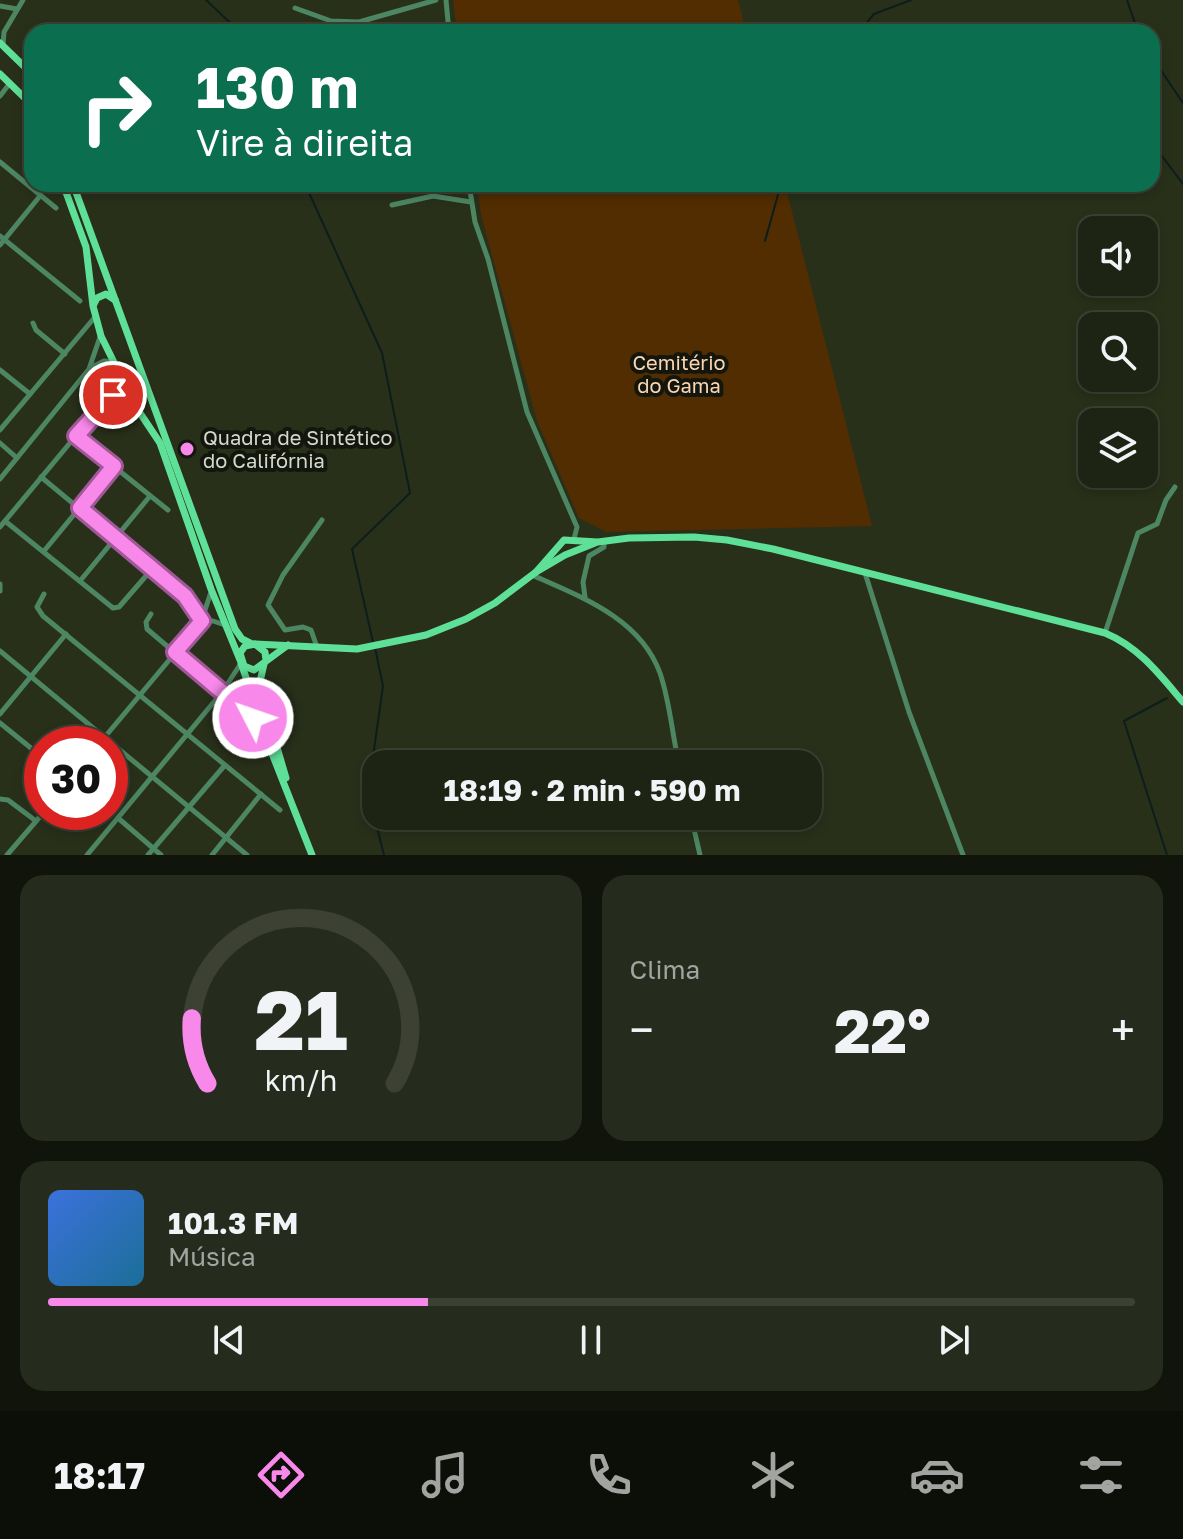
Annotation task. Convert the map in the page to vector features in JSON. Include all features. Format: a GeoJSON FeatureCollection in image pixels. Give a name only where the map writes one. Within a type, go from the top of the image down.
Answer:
{"type":"FeatureCollection","features":[{"type":"Feature","properties":{"kind":"main road"},"geometry":{"type":"LineString","coordinates":[[2,45],[24,66]]}},
{"type":"Feature","properties":{"kind":"main road"},"geometry":{"type":"LineString","coordinates":[[0,74],[24,92]]}},
{"type":"Feature","properties":{"kind":"main road"},"geometry":{"type":"LineString","coordinates":[[66,192],[86,247],[93,306],[101,336],[136,407],[160,443],[211,589],[312,855]]}},
{"type":"Feature","properties":{"kind":"main road"},"geometry":{"type":"LineString","coordinates":[[76,192],[235,629],[242,639],[263,648],[265,662],[259,686],[289,792]]}},
{"type":"Feature","properties":{"kind":"main road"},"geometry":{"type":"LineString","coordinates":[[77,224],[90,231]]}},
{"type":"Feature","properties":{"kind":"main road"},"geometry":{"type":"LineString","coordinates":[[93,306],[97,298],[106,294],[117,301]]}},
{"type":"Feature","properties":{"kind":"main road"},"geometry":{"type":"LineString","coordinates":[[136,407],[147,405],[150,395]]}},
{"type":"Feature","properties":{"kind":"main road"},"geometry":{"type":"LineString","coordinates":[[288,645],[254,670],[241,662],[242,649],[254,644],[374,647],[426,635],[495,603],[565,555],[601,542],[629,538],[694,537],[773,549],[1105,633],[1122,640],[1141,654],[1183,702]]}},
{"type":"Feature","properties":{"kind":"main road"},"geometry":{"type":"LineString","coordinates":[[574,539],[574,552]]}},
{"type":"Feature","properties":{"kind":"main road"},"geometry":{"type":"LineString","coordinates":[[534,574],[564,540],[601,542]]}},
{"type":"Feature","properties":{"kind":"main road"},"geometry":{"type":"LineString","coordinates":[[561,544],[560,550],[565,555]]}},
{"type":"Feature","properties":{"kind":"street"},"geometry":{"type":"LineString","coordinates":[[2,45],[7,25],[23,0]]}},
{"type":"Feature","properties":{"kind":"street"},"geometry":{"type":"LineString","coordinates":[[295,8],[331,21],[359,22],[436,0]]}},
{"type":"Feature","properties":{"kind":"street"},"geometry":{"type":"LineString","coordinates":[[446,0],[448,24]]}},
{"type":"Feature","properties":{"kind":"street"},"geometry":{"type":"LineString","coordinates":[[0,6],[17,9]]}},
{"type":"Feature","properties":{"kind":"street"},"geometry":{"type":"LineString","coordinates":[[0,31],[7,25]]}},
{"type":"Feature","properties":{"kind":"street"},"geometry":{"type":"LineString","coordinates":[[0,96],[10,83]]}},
{"type":"Feature","properties":{"kind":"street"},"geometry":{"type":"LineString","coordinates":[[0,162],[24,182]]}},
{"type":"Feature","properties":{"kind":"street"},"geometry":{"type":"LineString","coordinates":[[35,192],[56,208]]}},
{"type":"Feature","properties":{"kind":"street"},"geometry":{"type":"LineString","coordinates":[[470,192],[475,222],[488,259],[527,412],[577,527],[574,539]]}},
{"type":"Feature","properties":{"kind":"street"},"geometry":{"type":"LineString","coordinates":[[40,196],[1,240],[80,301]]}},
{"type":"Feature","properties":{"kind":"street"},"geometry":{"type":"LineString","coordinates":[[392,205],[433,196],[471,202]]}},
{"type":"Feature","properties":{"kind":"street"},"geometry":{"type":"LineString","coordinates":[[0,430],[95,317]]}},
{"type":"Feature","properties":{"kind":"street"},"geometry":{"type":"LineString","coordinates":[[33,323],[36,330],[65,354]]}},
{"type":"Feature","properties":{"kind":"street"},"geometry":{"type":"LineString","coordinates":[[89,369],[101,336]]}},
{"type":"Feature","properties":{"kind":"street"},"geometry":{"type":"LineString","coordinates":[[0,479],[89,369],[97,363],[113,362]]}},
{"type":"Feature","properties":{"kind":"street"},"geometry":{"type":"LineString","coordinates":[[0,370],[30,394]]}},
{"type":"Feature","properties":{"kind":"street"},"geometry":{"type":"LineString","coordinates":[[0,527],[111,395],[125,405],[136,407]]}},
{"type":"Feature","properties":{"kind":"street"},"geometry":{"type":"LineString","coordinates":[[76,436],[168,510]]}},
{"type":"Feature","properties":{"kind":"street"},"geometry":{"type":"LineString","coordinates":[[0,443],[17,458]]}},
{"type":"Feature","properties":{"kind":"street"},"geometry":{"type":"LineString","coordinates":[[44,551],[114,466]]}},
{"type":"Feature","properties":{"kind":"street"},"geometry":{"type":"LineString","coordinates":[[41,477],[188,599],[202,621]]}},
{"type":"Feature","properties":{"kind":"street"},"geometry":{"type":"LineString","coordinates":[[1105,633],[1138,533],[1157,524],[1166,500],[1175,487]]}},
{"type":"Feature","properties":{"kind":"street"},"geometry":{"type":"LineString","coordinates":[[80,581],[150,496]]}},
{"type":"Feature","properties":{"kind":"street"},"geometry":{"type":"LineString","coordinates":[[317,647],[311,630],[303,627],[286,631],[268,605],[283,575],[322,520]]}},
{"type":"Feature","properties":{"kind":"street"},"geometry":{"type":"LineString","coordinates":[[5,521],[111,607],[117,608],[152,569]]}},
{"type":"Feature","properties":{"kind":"street"},"geometry":{"type":"LineString","coordinates":[[585,598],[583,582],[589,556],[601,549],[601,542]]}},
{"type":"Feature","properties":{"kind":"street"},"geometry":{"type":"LineString","coordinates":[[865,572],[909,712],[963,855]]}},
{"type":"Feature","properties":{"kind":"street"},"geometry":{"type":"LineString","coordinates":[[534,574],[585,598],[633,630],[649,652],[664,689],[676,750]]}},
{"type":"Feature","properties":{"kind":"street"},"geometry":{"type":"LineString","coordinates":[[0,584],[0,591]]}},
{"type":"Feature","properties":{"kind":"street"},"geometry":{"type":"LineString","coordinates":[[114,726],[202,621],[211,589]]}},
{"type":"Feature","properties":{"kind":"street"},"geometry":{"type":"LineString","coordinates":[[44,594],[38,611],[280,810]]}},
{"type":"Feature","properties":{"kind":"street"},"geometry":{"type":"LineString","coordinates":[[151,614],[146,622],[147,629],[264,728]]}},
{"type":"Feature","properties":{"kind":"street"},"geometry":{"type":"LineString","coordinates":[[202,621],[225,625]]}},
{"type":"Feature","properties":{"kind":"street"},"geometry":{"type":"LineString","coordinates":[[0,714],[66,634]]}},
{"type":"Feature","properties":{"kind":"street"},"geometry":{"type":"LineString","coordinates":[[0,651],[91,726]]}},
{"type":"Feature","properties":{"kind":"street"},"geometry":{"type":"LineString","coordinates":[[128,806],[223,691],[241,662]]}},
{"type":"Feature","properties":{"kind":"street"},"geometry":{"type":"LineString","coordinates":[[0,723],[24,742]]}},
{"type":"Feature","properties":{"kind":"street"},"geometry":{"type":"LineString","coordinates":[[128,756],[247,855]]}},
{"type":"Feature","properties":{"kind":"street"},"geometry":{"type":"LineString","coordinates":[[148,855],[225,765]]}},
{"type":"Feature","properties":{"kind":"street"},"geometry":{"type":"LineString","coordinates":[[212,855],[261,794]]}},
{"type":"Feature","properties":{"kind":"street"},"geometry":{"type":"LineString","coordinates":[[0,799],[8,800],[24,812]]}},
{"type":"Feature","properties":{"kind":"street"},"geometry":{"type":"LineString","coordinates":[[128,827],[161,855]]}},
{"type":"Feature","properties":{"kind":"street"},"geometry":{"type":"LineString","coordinates":[[7,855],[28,830]]}},
{"type":"Feature","properties":{"kind":"street"},"geometry":{"type":"LineString","coordinates":[[87,855],[108,830]]}},
{"type":"Feature","properties":{"kind":"street"},"geometry":{"type":"LineString","coordinates":[[694,830],[700,855]]}},
{"type":"Feature","properties":{"kind":"green space"},"geometry":{"type":"Polygon","coordinates":[[[453,0],[738,0],[744,24],[456,24],[453,0]]]}},
{"type":"Feature","properties":{"kind":"green space","name":"Cemitério do Gama"},"geometry":{"type":"Polygon","coordinates":[[[478,192],[787,192],[872,526],[607,532],[579,518],[537,421],[481,215],[478,192]]]}},
{"type":"Feature","properties":{"kind":"waterway"},"geometry":{"type":"LineString","coordinates":[[206,0],[232,24]]}},
{"type":"Feature","properties":{"kind":"waterway"},"geometry":{"type":"LineString","coordinates":[[866,24],[874,14],[911,0]]}},
{"type":"Feature","properties":{"kind":"waterway"},"geometry":{"type":"LineString","coordinates":[[1127,0],[1135,24]]}},
{"type":"Feature","properties":{"kind":"waterway"},"geometry":{"type":"LineString","coordinates":[[1160,69],[1183,103]]}},
{"type":"Feature","properties":{"kind":"waterway"},"geometry":{"type":"LineString","coordinates":[[1160,154],[1183,184]]}},
{"type":"Feature","properties":{"kind":"waterway"},"geometry":{"type":"LineString","coordinates":[[309,192],[382,353],[410,493],[352,549],[373,642]]}},
{"type":"Feature","properties":{"kind":"waterway"},"geometry":{"type":"LineString","coordinates":[[765,241],[779,192]]}},
{"type":"Feature","properties":{"kind":"waterway"},"geometry":{"type":"LineString","coordinates":[[375,648],[383,686],[368,792],[384,855]]}},
{"type":"Feature","properties":{"kind":"waterway"},"geometry":{"type":"LineString","coordinates":[[1167,698],[1124,721],[1167,855]]}},
{"type":"Feature","properties":{"kind":"place","name":"Quadra de Sintético do Califórnia"},"geometry":{"type":"Point","coordinates":[187,449]}},
{"type":"Feature","properties":{"kind":"route"},"geometry":{"type":"LineString","coordinates":[[113,395],[76,436],[114,466],[80,508],[188,599],[202,621],[175,652],[253,718]]}}]}
